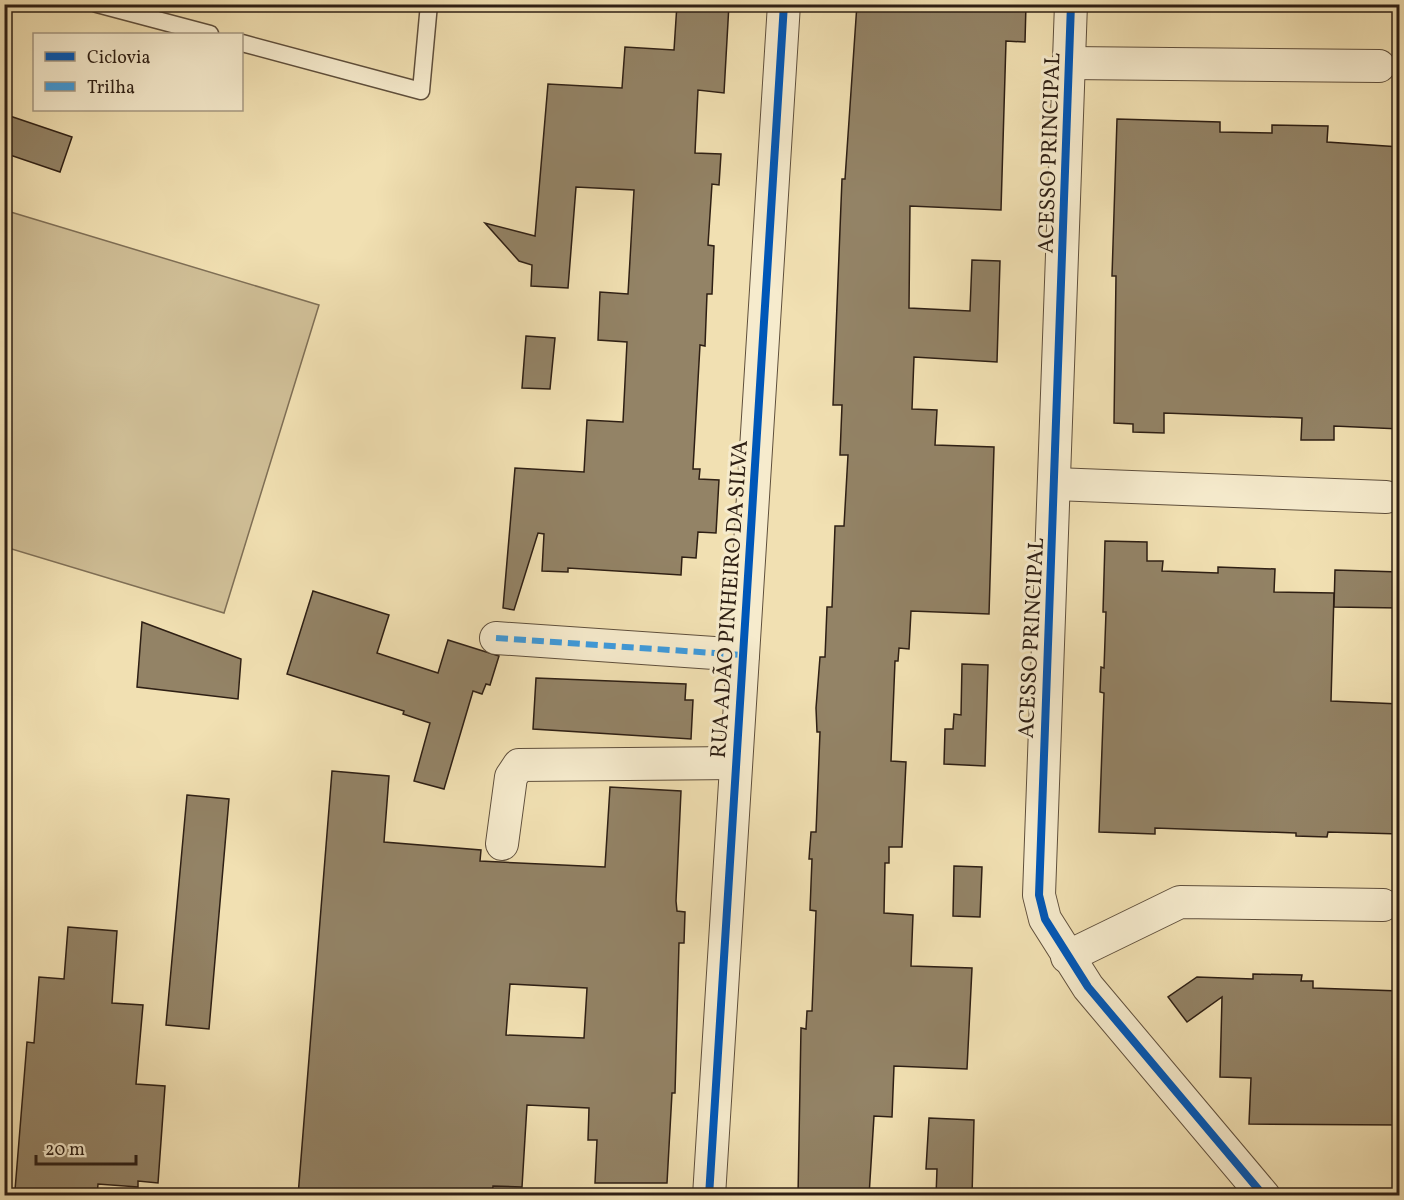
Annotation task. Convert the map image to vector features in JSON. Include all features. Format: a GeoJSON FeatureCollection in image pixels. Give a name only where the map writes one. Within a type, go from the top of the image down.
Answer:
{"type":"FeatureCollection","features":[{"type":"Feature","properties":{"kind":"street","name":"RUA ADÃO PINHEIRO DA SILVA"},"geometry":{"type":"LineString","coordinates":[[709,1196],[784,4]]}},
{"type":"Feature","properties":{"kind":"street","name":"ACESSO PRINCIPAL"},"geometry":{"type":"LineString","coordinates":[[1071,4],[1055,484],[1037,871],[1039,895],[1045,919],[1088,987],[1264,1196]]}},
{"type":"Feature","properties":{"kind":"street"},"geometry":{"type":"LineString","coordinates":[[1069,63],[1379,66]]}},
{"type":"Feature","properties":{"kind":"street"},"geometry":{"type":"LineString","coordinates":[[1055,484],[1386,497]]}},
{"type":"Feature","properties":{"kind":"street"},"geometry":{"type":"LineString","coordinates":[[496,638],[743,655]]}},
{"type":"Feature","properties":{"kind":"street"},"geometry":{"type":"LineString","coordinates":[[502,844],[511,777],[519,765],[736,764]]}},
{"type":"Feature","properties":{"kind":"street"},"geometry":{"type":"LineString","coordinates":[[1067,957],[1180,902],[1383,905]]}},
{"type":"Feature","properties":{"kind":"lane"},"geometry":{"type":"LineString","coordinates":[[97,4],[206,33]]}},
{"type":"Feature","properties":{"kind":"lane"},"geometry":{"type":"LineString","coordinates":[[162,22],[165,4]]}},
{"type":"Feature","properties":{"kind":"lane"},"geometry":{"type":"LineString","coordinates":[[243,43],[421,91],[429,4]]}},
{"type":"Feature","properties":{"kind":"shaded area"},"geometry":{"type":"Polygon","coordinates":[[[4,210],[319,305],[224,613],[5,547],[4,210]]]}},
{"type":"Feature","properties":{"kind":"building"},"geometry":{"type":"Polygon","coordinates":[[[677,4],[729,4],[724,93],[698,90],[695,153],[721,154],[719,185],[712,184],[708,245],[714,246],[712,294],[707,294],[705,346],[700,345],[693,469],[700,469],[699,479],[719,480],[716,533],[698,532],[696,558],[682,557],[681,575],[568,568],[568,572],[542,571],[544,534],[538,533],[514,610],[503,608],[515,468],[584,472],[587,420],[623,422],[627,342],[598,340],[600,292],[628,294],[634,190],[576,187],[568,288],[531,286],[532,265],[519,261],[485,223],[535,236],[548,84],[622,88],[625,47],[674,50],[677,4]]]}},
{"type":"Feature","properties":{"kind":"building"},"geometry":{"type":"Polygon","coordinates":[[[857,4],[1026,4],[1025,42],[1006,41],[1001,210],[910,206],[909,308],[970,311],[972,260],[1000,261],[997,362],[914,357],[912,409],[937,410],[935,445],[994,447],[989,614],[911,611],[909,649],[899,648],[898,661],[895,661],[891,761],[906,762],[902,847],[889,847],[889,863],[885,863],[884,913],[913,915],[911,966],[972,968],[967,1069],[894,1066],[892,1117],[874,1116],[869,1196],[798,1196],[801,1028],[806,1029],[807,1011],[812,1011],[816,911],[810,910],[812,859],[809,859],[811,832],[816,832],[820,732],[817,732],[816,708],[820,657],[825,657],[827,607],[832,607],[835,526],[844,526],[848,455],[840,455],[842,405],[833,405],[842,179],[845,179],[857,4]]]}},
{"type":"Feature","properties":{"kind":"building"},"geometry":{"type":"Polygon","coordinates":[[[4,114],[72,137],[60,172],[4,153],[4,114]]]}},
{"type":"Feature","properties":{"kind":"building"},"geometry":{"type":"Polygon","coordinates":[[[1117,119],[1220,122],[1220,132],[1272,133],[1272,125],[1328,126],[1327,142],[1400,147],[1400,290],[1395,383],[1400,383],[1400,429],[1334,426],[1334,440],[1301,440],[1302,418],[1164,413],[1164,433],[1133,432],[1133,424],[1114,423],[1116,276],[1112,276],[1117,119]]]}},
{"type":"Feature","properties":{"kind":"building"},"geometry":{"type":"Polygon","coordinates":[[[526,336],[555,338],[550,389],[522,388],[526,336]]]}},
{"type":"Feature","properties":{"kind":"building"},"geometry":{"type":"Polygon","coordinates":[[[1105,541],[1147,542],[1147,561],[1163,561],[1162,571],[1218,573],[1218,567],[1275,569],[1274,592],[1334,593],[1331,701],[1400,704],[1400,834],[1328,832],[1327,837],[1296,836],[1296,833],[1155,828],[1155,834],[1099,832],[1104,693],[1100,692],[1101,667],[1104,668],[1106,612],[1103,612],[1105,541]]]}},
{"type":"Feature","properties":{"kind":"building"},"geometry":{"type":"Polygon","coordinates":[[[1335,570],[1400,572],[1400,608],[1334,607],[1335,570]]]}},
{"type":"Feature","properties":{"kind":"building"},"geometry":{"type":"Polygon","coordinates":[[[313,591],[389,615],[377,653],[438,673],[448,640],[499,656],[490,685],[486,684],[482,694],[473,691],[444,789],[414,781],[430,723],[403,714],[404,711],[287,674],[313,591]]]}},
{"type":"Feature","properties":{"kind":"building"},"geometry":{"type":"Polygon","coordinates":[[[142,622],[241,659],[238,699],[137,687],[142,622]]]}},
{"type":"Feature","properties":{"kind":"building"},"geometry":{"type":"Polygon","coordinates":[[[962,664],[988,665],[985,766],[944,764],[945,729],[953,729],[954,714],[961,715],[962,664]]]}},
{"type":"Feature","properties":{"kind":"building"},"geometry":{"type":"Polygon","coordinates":[[[536,678],[686,684],[685,700],[693,700],[691,739],[533,729],[536,678]]]}},
{"type":"Feature","properties":{"kind":"building"},"geometry":{"type":"Polygon","coordinates":[[[332,771],[389,776],[384,842],[481,850],[480,861],[605,867],[610,787],[681,791],[676,901],[677,911],[685,912],[684,943],[679,943],[675,1093],[672,1093],[667,1183],[595,1183],[597,1140],[588,1140],[589,1108],[527,1105],[522,1187],[493,1186],[492,1196],[298,1196],[332,771]],[[510,984],[506,1035],[584,1038],[587,988],[510,984]]]}},
{"type":"Feature","properties":{"kind":"building"},"geometry":{"type":"Polygon","coordinates":[[[187,795],[229,799],[209,1029],[166,1025],[187,795]]]}},
{"type":"Feature","properties":{"kind":"building"},"geometry":{"type":"Polygon","coordinates":[[[954,866],[982,867],[980,917],[953,916],[954,866]]]}},
{"type":"Feature","properties":{"kind":"building"},"geometry":{"type":"Polygon","coordinates":[[[68,927],[117,931],[112,1003],[143,1005],[136,1084],[165,1086],[158,1183],[138,1181],[138,1187],[98,1184],[97,1196],[45,1196],[45,1193],[15,1190],[27,1042],[34,1043],[39,977],[64,979],[68,927]]]}},
{"type":"Feature","properties":{"kind":"building"},"geometry":{"type":"Polygon","coordinates":[[[1253,974],[1302,975],[1301,981],[1313,981],[1313,988],[1400,991],[1400,1125],[1249,1124],[1251,1078],[1220,1077],[1222,997],[1187,1022],[1168,997],[1197,977],[1253,979],[1253,974]]]}},
{"type":"Feature","properties":{"kind":"building"},"geometry":{"type":"Polygon","coordinates":[[[929,1118],[974,1120],[972,1196],[936,1196],[937,1169],[926,1169],[929,1118]]]}},
{"type":"Feature","properties":{"kind":"marked path"},"geometry":{"type":"LineString","coordinates":[[496,638],[743,655]]}},
{"type":"Feature","properties":{"kind":"cycle path"},"geometry":{"type":"LineString","coordinates":[[709,1196],[784,4]]}},
{"type":"Feature","properties":{"kind":"cycle path"},"geometry":{"type":"LineString","coordinates":[[1071,4],[1039,895],[1045,919],[1088,987],[1264,1196]]}}]}
